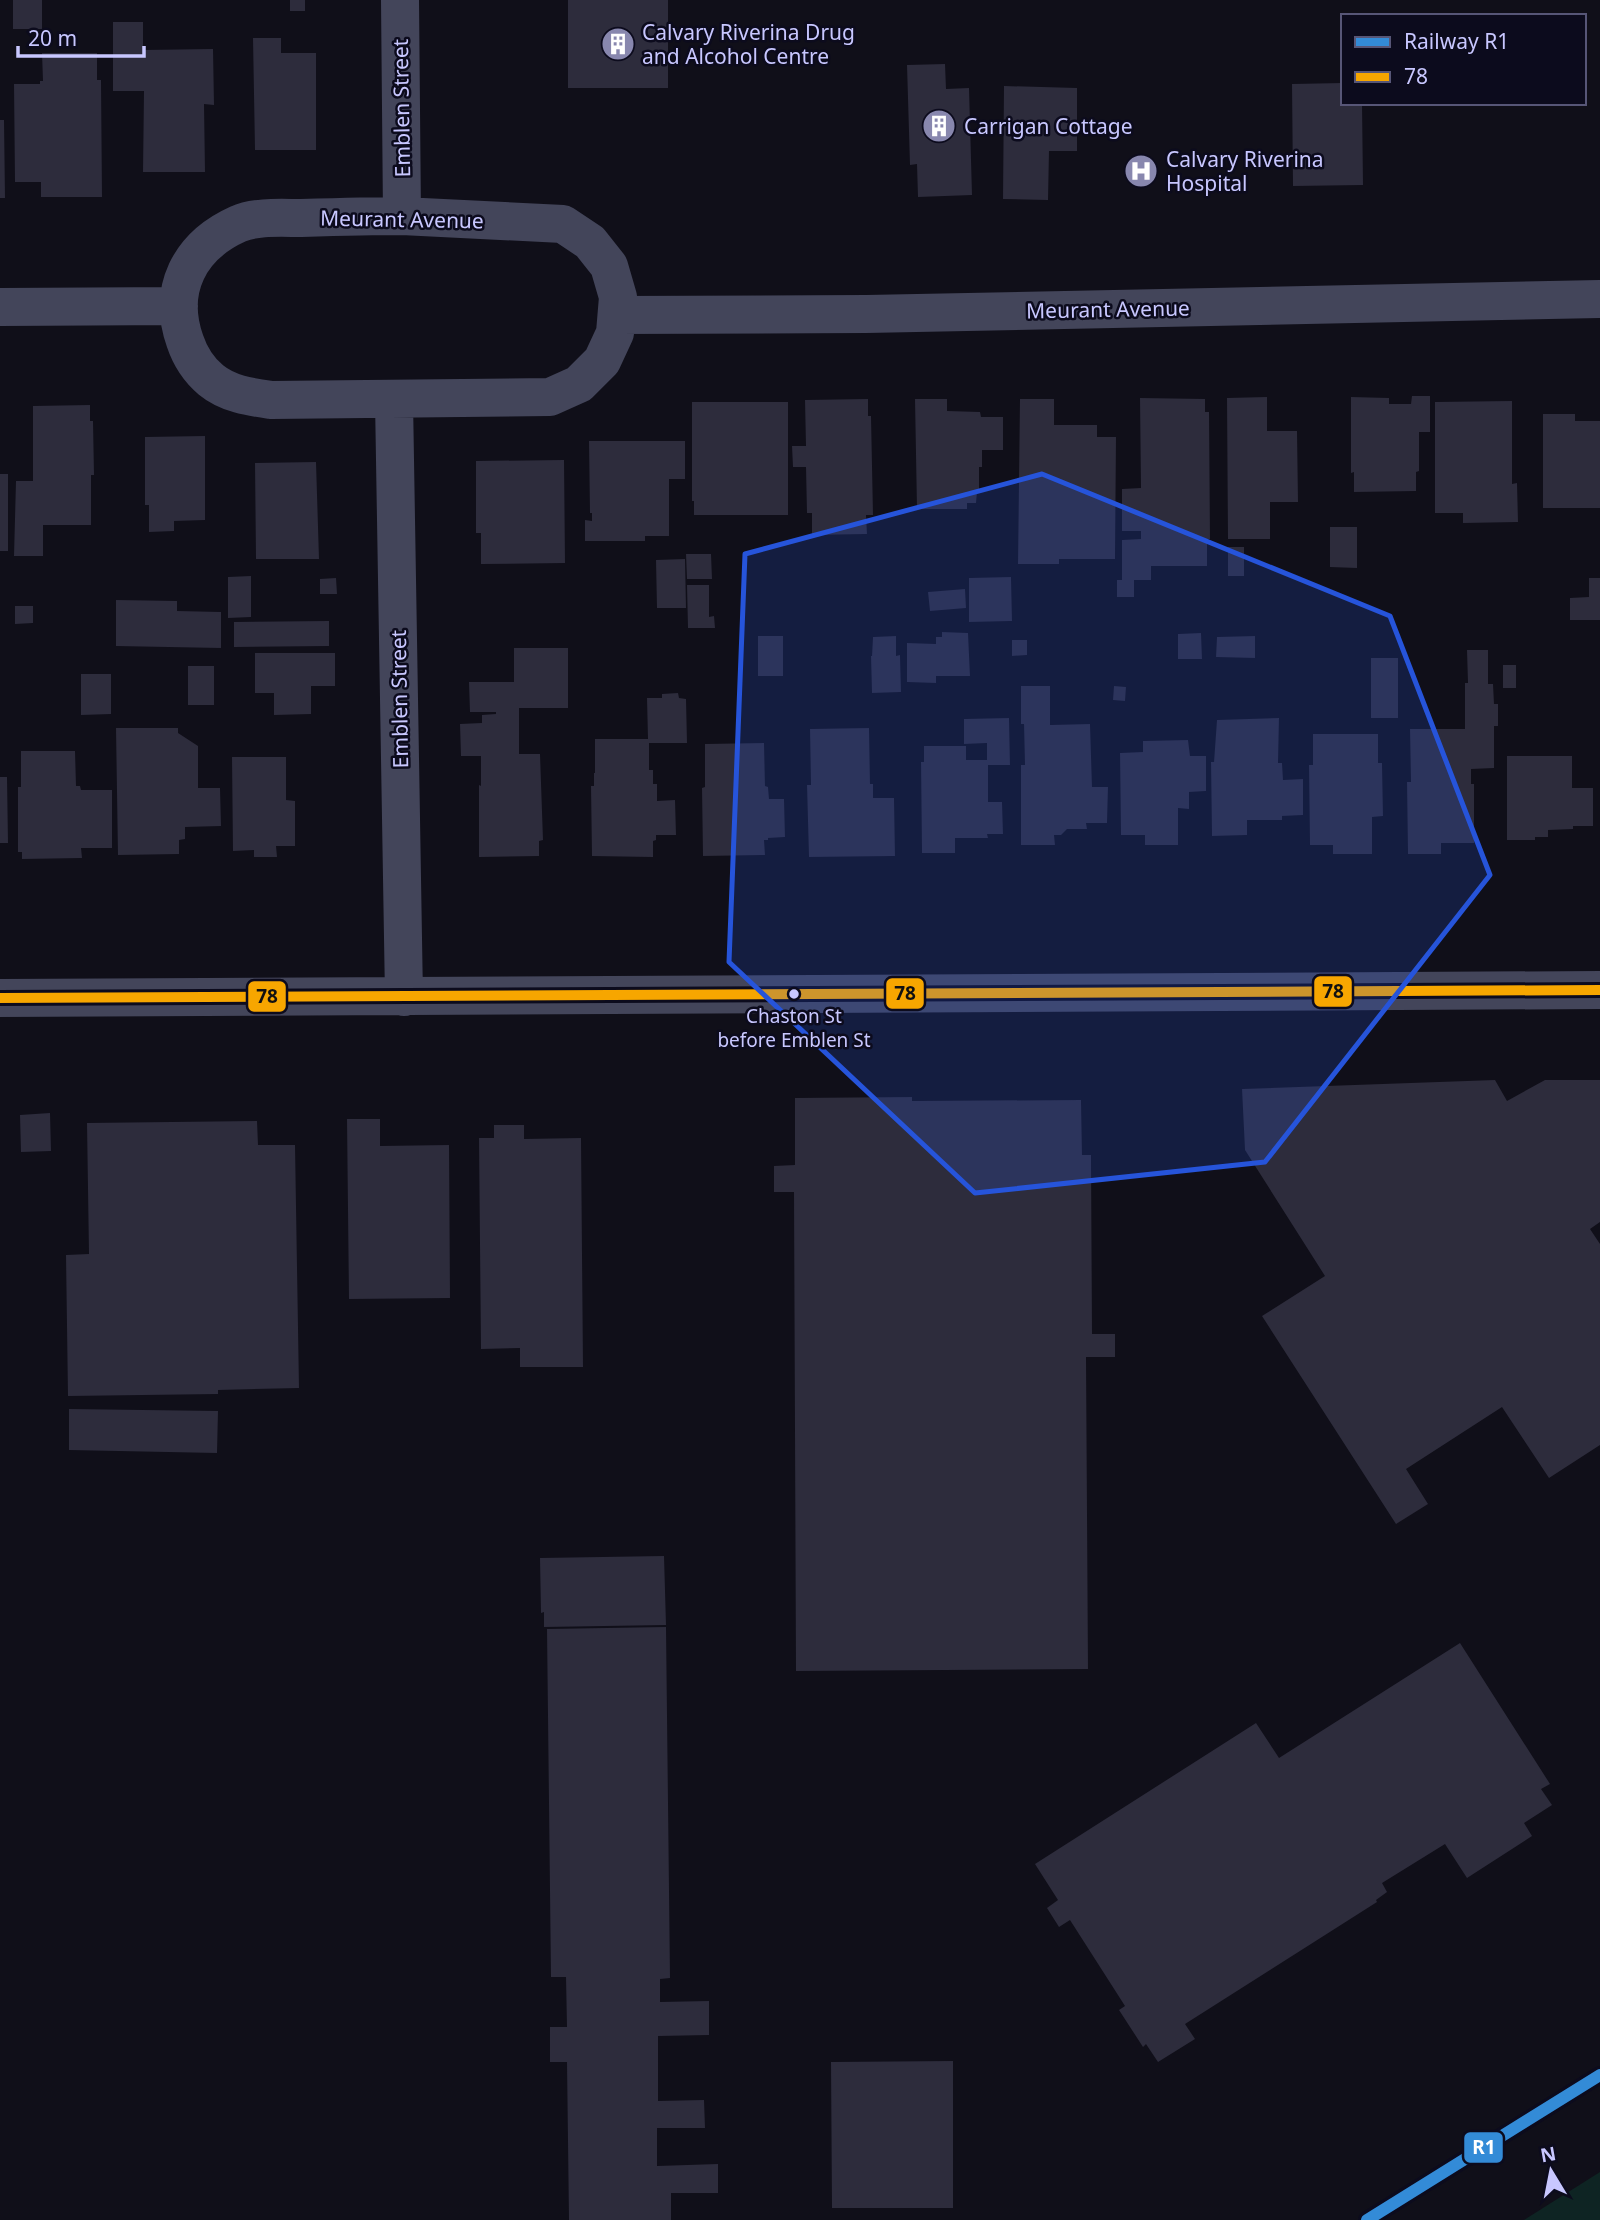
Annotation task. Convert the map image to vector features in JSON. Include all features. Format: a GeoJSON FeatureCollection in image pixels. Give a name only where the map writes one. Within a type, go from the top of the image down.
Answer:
{"type":"FeatureCollection","features":[{"type":"Feature","properties":{"kind":"street","name":"Emblen Street"},"geometry":{"type":"LineString","coordinates":[[400,0],[402,216]]}},
{"type":"Feature","properties":{"kind":"street","name":"Meurant Avenue"},"geometry":{"type":"LineString","coordinates":[[402,216],[563,224],[590,242],[609,267],[618,297],[615,332],[602,361],[579,384],[550,397],[271,400],[239,395],[211,380],[190,356],[178,322],[179,306],[179,290],[191,261],[213,237],[241,222],[274,218],[402,216]]}},
{"type":"Feature","properties":{"kind":"street","name":"Meurant Avenue"},"geometry":{"type":"LineString","coordinates":[[617,315],[880,314],[1600,299]]}},
{"type":"Feature","properties":{"kind":"street"},"geometry":{"type":"LineString","coordinates":[[0,307],[179,306]]}},
{"type":"Feature","properties":{"kind":"street","name":"Emblen Street"},"geometry":{"type":"LineString","coordinates":[[394,400],[404,997]]}},
{"type":"Feature","properties":{"kind":"street"},"geometry":{"type":"LineString","coordinates":[[0,998],[1600,990]]}},
{"type":"Feature","properties":{"kind":"highlighted area"},"geometry":{"type":"Polygon","coordinates":[[[1042,474],[1390,616],[1490,875],[1265,1162],[975,1193],[729,962],[745,554],[1042,474]]]}},
{"type":"Feature","properties":{"kind":"green space"},"geometry":{"type":"Polygon","coordinates":[[[1600,2172],[1600,2220],[1524,2220],[1600,2172]]]}},
{"type":"Feature","properties":{"kind":"building"},"geometry":{"type":"Polygon","coordinates":[[[13,0],[42,0],[42,29],[13,29],[13,0]]]}},
{"type":"Feature","properties":{"kind":"building"},"geometry":{"type":"Polygon","coordinates":[[[290,0],[305,0],[305,11],[290,11],[290,0]]]}},
{"type":"Feature","properties":{"kind":"building","name":"Calvary Riverina Drug and Alcohol Centre"},"geometry":{"type":"Polygon","coordinates":[[[568,0],[668,0],[668,88],[568,88],[568,0]]]}},
{"type":"Feature","properties":{"kind":"building"},"geometry":{"type":"Polygon","coordinates":[[[113,22],[143,22],[143,50],[213,49],[214,105],[204,104],[205,172],[143,172],[144,91],[113,91],[113,22]]]}},
{"type":"Feature","properties":{"kind":"building"},"geometry":{"type":"Polygon","coordinates":[[[253,38],[281,38],[281,53],[316,53],[316,150],[255,150],[253,38]]]}},
{"type":"Feature","properties":{"kind":"building"},"geometry":{"type":"Polygon","coordinates":[[[42,53],[97,53],[97,80],[101,80],[102,197],[41,197],[41,182],[15,182],[14,84],[40,84],[40,81],[43,81],[42,53]]]}},
{"type":"Feature","properties":{"kind":"building","name":"Carrigan Cottage"},"geometry":{"type":"Polygon","coordinates":[[[945,64],[946,89],[969,88],[972,195],[918,197],[917,164],[910,165],[907,65],[945,64]]]}},
{"type":"Feature","properties":{"kind":"building"},"geometry":{"type":"Polygon","coordinates":[[[1341,83],[1341,105],[1362,105],[1363,185],[1293,186],[1292,84],[1341,83]]]}},
{"type":"Feature","properties":{"kind":"building"},"geometry":{"type":"Polygon","coordinates":[[[1004,86],[1077,88],[1077,151],[1049,151],[1048,200],[1003,199],[1004,86]]]}},
{"type":"Feature","properties":{"kind":"building"},"geometry":{"type":"Polygon","coordinates":[[[0,120],[4,120],[5,198],[0,198],[0,120]]]}},
{"type":"Feature","properties":{"kind":"building"},"geometry":{"type":"Polygon","coordinates":[[[1412,396],[1430,396],[1430,432],[1419,432],[1416,491],[1354,492],[1354,472],[1351,473],[1351,397],[1389,398],[1389,404],[1411,404],[1412,396]]]}},
{"type":"Feature","properties":{"kind":"building"},"geometry":{"type":"Polygon","coordinates":[[[1267,397],[1267,431],[1297,431],[1298,502],[1270,502],[1270,539],[1228,539],[1227,398],[1267,397]]]}},
{"type":"Feature","properties":{"kind":"building"},"geometry":{"type":"Polygon","coordinates":[[[1140,398],[1205,399],[1205,412],[1209,412],[1210,539],[1207,539],[1207,566],[1151,566],[1151,580],[1134,580],[1134,597],[1117,597],[1117,580],[1122,580],[1122,540],[1141,539],[1141,531],[1122,531],[1122,489],[1141,488],[1140,398]]]}},
{"type":"Feature","properties":{"kind":"building"},"geometry":{"type":"Polygon","coordinates":[[[868,399],[868,416],[871,416],[873,515],[866,515],[867,534],[812,535],[812,513],[807,513],[806,467],[793,467],[792,446],[806,446],[805,400],[868,399]]]}},
{"type":"Feature","properties":{"kind":"building"},"geometry":{"type":"Polygon","coordinates":[[[915,399],[947,399],[947,411],[980,412],[981,417],[1003,417],[1003,450],[982,450],[979,491],[966,492],[977,492],[976,503],[967,503],[967,509],[917,509],[915,399]]]}},
{"type":"Feature","properties":{"kind":"building"},"geometry":{"type":"Polygon","coordinates":[[[1020,399],[1054,399],[1054,425],[1097,425],[1097,437],[1116,437],[1115,559],[1059,559],[1059,564],[1018,564],[1020,399]]]}},
{"type":"Feature","properties":{"kind":"building"},"geometry":{"type":"Polygon","coordinates":[[[1512,401],[1512,484],[1517,483],[1518,522],[1463,523],[1463,513],[1435,513],[1435,402],[1512,401]]]}},
{"type":"Feature","properties":{"kind":"building"},"geometry":{"type":"Polygon","coordinates":[[[692,402],[788,402],[788,515],[694,515],[692,402]]]}},
{"type":"Feature","properties":{"kind":"building"},"geometry":{"type":"Polygon","coordinates":[[[90,405],[94,475],[91,475],[91,525],[43,525],[43,556],[14,556],[16,481],[33,481],[33,406],[90,405]]]}},
{"type":"Feature","properties":{"kind":"building"},"geometry":{"type":"Polygon","coordinates":[[[1543,414],[1575,414],[1575,421],[1600,421],[1600,508],[1543,508],[1543,414]]]}},
{"type":"Feature","properties":{"kind":"building"},"geometry":{"type":"Polygon","coordinates":[[[205,436],[205,520],[174,521],[174,531],[149,532],[149,505],[145,505],[145,437],[205,436]]]}},
{"type":"Feature","properties":{"kind":"building"},"geometry":{"type":"Polygon","coordinates":[[[589,441],[685,441],[685,479],[669,479],[669,536],[645,536],[645,541],[585,541],[585,520],[592,521],[589,441]]]}},
{"type":"Feature","properties":{"kind":"building"},"geometry":{"type":"Polygon","coordinates":[[[564,460],[565,563],[481,564],[481,533],[476,533],[476,461],[564,460]]]}},
{"type":"Feature","properties":{"kind":"building"},"geometry":{"type":"Polygon","coordinates":[[[316,462],[319,559],[256,559],[255,463],[316,462]]]}},
{"type":"Feature","properties":{"kind":"building"},"geometry":{"type":"Polygon","coordinates":[[[0,474],[8,474],[8,551],[0,551],[0,474]]]}},
{"type":"Feature","properties":{"kind":"building"},"geometry":{"type":"Polygon","coordinates":[[[1330,527],[1357,527],[1357,568],[1330,567],[1330,527]]]}},
{"type":"Feature","properties":{"kind":"building"},"geometry":{"type":"Polygon","coordinates":[[[1228,547],[1244,547],[1244,576],[1228,576],[1228,547]]]}},
{"type":"Feature","properties":{"kind":"building"},"geometry":{"type":"Polygon","coordinates":[[[686,554],[711,554],[712,579],[687,579],[686,554]]]}},
{"type":"Feature","properties":{"kind":"building"},"geometry":{"type":"Polygon","coordinates":[[[685,559],[686,608],[657,608],[656,560],[685,559]]]}},
{"type":"Feature","properties":{"kind":"building"},"geometry":{"type":"Polygon","coordinates":[[[251,576],[251,617],[228,618],[228,577],[251,576]]]}},
{"type":"Feature","properties":{"kind":"building"},"geometry":{"type":"Polygon","coordinates":[[[1011,577],[1012,621],[969,622],[969,578],[1011,577]]]}},
{"type":"Feature","properties":{"kind":"building"},"geometry":{"type":"Polygon","coordinates":[[[336,578],[337,594],[320,594],[320,579],[336,578]]]}},
{"type":"Feature","properties":{"kind":"building"},"geometry":{"type":"Polygon","coordinates":[[[1589,578],[1600,578],[1600,620],[1570,620],[1570,598],[1589,597],[1589,578]]]}},
{"type":"Feature","properties":{"kind":"building"},"geometry":{"type":"Polygon","coordinates":[[[687,585],[709,585],[709,617],[714,616],[715,628],[688,628],[687,585]]]}},
{"type":"Feature","properties":{"kind":"building"},"geometry":{"type":"Polygon","coordinates":[[[965,589],[966,608],[930,611],[928,592],[965,589]]]}},
{"type":"Feature","properties":{"kind":"building"},"geometry":{"type":"Polygon","coordinates":[[[116,600],[177,601],[177,611],[221,612],[221,648],[116,646],[116,600]]]}},
{"type":"Feature","properties":{"kind":"building"},"geometry":{"type":"Polygon","coordinates":[[[15,606],[33,606],[33,623],[15,624],[15,606]]]}},
{"type":"Feature","properties":{"kind":"building"},"geometry":{"type":"Polygon","coordinates":[[[329,621],[329,646],[234,647],[234,622],[329,621]]]}},
{"type":"Feature","properties":{"kind":"building"},"geometry":{"type":"Polygon","coordinates":[[[942,632],[968,633],[970,676],[936,676],[936,683],[907,682],[907,643],[936,644],[936,637],[942,637],[942,632]]]}},
{"type":"Feature","properties":{"kind":"building"},"geometry":{"type":"Polygon","coordinates":[[[1201,633],[1202,659],[1178,659],[1178,634],[1201,633]]]}},
{"type":"Feature","properties":{"kind":"building"},"geometry":{"type":"Polygon","coordinates":[[[758,636],[783,636],[783,676],[758,676],[758,636]]]}},
{"type":"Feature","properties":{"kind":"building"},"geometry":{"type":"Polygon","coordinates":[[[896,636],[896,656],[900,655],[901,692],[872,693],[873,637],[896,636]]]}},
{"type":"Feature","properties":{"kind":"building"},"geometry":{"type":"Polygon","coordinates":[[[1255,636],[1255,658],[1216,657],[1217,637],[1255,636]]]}},
{"type":"Feature","properties":{"kind":"building"},"geometry":{"type":"Polygon","coordinates":[[[1012,640],[1027,640],[1027,655],[1012,656],[1012,640]]]}},
{"type":"Feature","properties":{"kind":"building"},"geometry":{"type":"Polygon","coordinates":[[[514,648],[568,648],[568,708],[519,708],[519,754],[540,754],[543,840],[539,841],[539,856],[479,857],[481,756],[461,756],[460,724],[482,723],[482,715],[496,714],[470,712],[469,682],[514,682],[514,648]]]}},
{"type":"Feature","properties":{"kind":"building"},"geometry":{"type":"Polygon","coordinates":[[[1467,650],[1488,650],[1488,684],[1493,684],[1494,704],[1498,704],[1498,726],[1494,726],[1494,768],[1471,769],[1471,784],[1474,784],[1474,843],[1441,843],[1441,854],[1408,854],[1407,782],[1411,782],[1410,729],[1465,729],[1467,650]]]}},
{"type":"Feature","properties":{"kind":"building"},"geometry":{"type":"Polygon","coordinates":[[[255,653],[335,653],[335,686],[311,686],[311,714],[274,715],[274,693],[255,693],[255,653]]]}},
{"type":"Feature","properties":{"kind":"building"},"geometry":{"type":"Polygon","coordinates":[[[1371,658],[1398,658],[1398,718],[1371,718],[1371,658]]]}},
{"type":"Feature","properties":{"kind":"building"},"geometry":{"type":"Polygon","coordinates":[[[1503,665],[1516,665],[1516,688],[1503,688],[1503,665]]]}},
{"type":"Feature","properties":{"kind":"building"},"geometry":{"type":"Polygon","coordinates":[[[188,666],[214,666],[214,705],[188,705],[188,666]]]}},
{"type":"Feature","properties":{"kind":"building"},"geometry":{"type":"Polygon","coordinates":[[[81,674],[111,674],[111,714],[81,715],[81,674]]]}},
{"type":"Feature","properties":{"kind":"building"},"geometry":{"type":"Polygon","coordinates":[[[1021,686],[1050,686],[1050,725],[1090,724],[1092,787],[1108,787],[1107,823],[1086,823],[1087,829],[1067,829],[1061,835],[1054,835],[1055,845],[1021,845],[1021,765],[1025,765],[1021,686]]]}},
{"type":"Feature","properties":{"kind":"building"},"geometry":{"type":"Polygon","coordinates":[[[1114,686],[1126,687],[1125,701],[1113,700],[1114,686]]]}},
{"type":"Feature","properties":{"kind":"building"},"geometry":{"type":"Polygon","coordinates":[[[678,693],[679,698],[686,699],[687,743],[649,743],[649,770],[653,770],[653,784],[657,784],[657,801],[675,800],[676,835],[656,835],[656,840],[653,841],[653,857],[592,856],[591,786],[594,786],[595,739],[648,739],[647,698],[662,698],[662,694],[678,693]]]}},
{"type":"Feature","properties":{"kind":"building"},"geometry":{"type":"Polygon","coordinates":[[[1009,718],[1010,765],[988,765],[988,802],[1002,802],[1003,834],[987,834],[988,838],[955,838],[955,853],[922,853],[921,762],[924,762],[924,746],[966,746],[966,760],[987,760],[987,743],[964,744],[964,719],[1009,718]]]}},
{"type":"Feature","properties":{"kind":"building"},"geometry":{"type":"Polygon","coordinates":[[[1279,718],[1278,763],[1282,763],[1283,780],[1303,779],[1303,815],[1282,816],[1282,820],[1247,820],[1247,835],[1212,836],[1211,762],[1214,762],[1217,720],[1279,718]]]}},
{"type":"Feature","properties":{"kind":"building"},"geometry":{"type":"Polygon","coordinates":[[[116,728],[178,728],[178,733],[198,746],[198,788],[220,788],[221,826],[185,827],[185,839],[179,840],[179,854],[118,855],[116,728]]]}},
{"type":"Feature","properties":{"kind":"building"},"geometry":{"type":"Polygon","coordinates":[[[869,728],[870,784],[873,784],[873,798],[894,798],[895,856],[809,857],[807,785],[811,785],[810,729],[869,728]]]}},
{"type":"Feature","properties":{"kind":"building"},"geometry":{"type":"Polygon","coordinates":[[[1313,734],[1378,734],[1378,763],[1382,763],[1383,816],[1372,817],[1372,854],[1333,854],[1333,845],[1310,845],[1309,765],[1313,765],[1313,734]]]}},
{"type":"Feature","properties":{"kind":"building"},"geometry":{"type":"Polygon","coordinates":[[[1188,740],[1190,756],[1206,756],[1206,791],[1189,792],[1189,809],[1178,808],[1178,845],[1145,845],[1145,835],[1121,835],[1120,753],[1143,752],[1143,741],[1188,740]]]}},
{"type":"Feature","properties":{"kind":"building"},"geometry":{"type":"Polygon","coordinates":[[[764,743],[765,786],[768,787],[769,799],[784,799],[785,837],[764,840],[765,855],[703,856],[702,788],[705,787],[705,744],[764,743]]]}},
{"type":"Feature","properties":{"kind":"building"},"geometry":{"type":"Polygon","coordinates":[[[21,751],[75,751],[76,786],[80,786],[81,790],[112,790],[112,848],[81,848],[82,858],[22,859],[22,852],[18,852],[21,751]]]}},
{"type":"Feature","properties":{"kind":"building"},"geometry":{"type":"Polygon","coordinates":[[[1507,756],[1572,756],[1572,788],[1593,788],[1593,826],[1548,830],[1548,837],[1535,837],[1535,840],[1507,840],[1507,756]]]}},
{"type":"Feature","properties":{"kind":"building"},"geometry":{"type":"Polygon","coordinates":[[[232,757],[286,757],[286,800],[295,801],[295,846],[276,846],[277,857],[254,857],[254,850],[233,851],[232,757]]]}},
{"type":"Feature","properties":{"kind":"building"},"geometry":{"type":"Polygon","coordinates":[[[0,777],[7,777],[8,843],[0,843],[0,777]]]}},
{"type":"Feature","properties":{"kind":"building"},"geometry":{"type":"Polygon","coordinates":[[[1495,1080],[1507,1101],[1545,1080],[1600,1080],[1600,1222],[1590,1229],[1600,1244],[1600,1445],[1549,1478],[1502,1407],[1406,1469],[1428,1504],[1396,1524],[1262,1316],[1325,1276],[1245,1150],[1242,1089],[1495,1080]]]}},
{"type":"Feature","properties":{"kind":"building"},"geometry":{"type":"Polygon","coordinates":[[[912,1097],[912,1101],[1081,1100],[1082,1155],[1091,1155],[1092,1334],[1115,1334],[1115,1357],[1086,1357],[1088,1669],[796,1671],[794,1192],[774,1192],[774,1166],[795,1165],[795,1098],[912,1097]]]}},
{"type":"Feature","properties":{"kind":"building"},"geometry":{"type":"Polygon","coordinates":[[[50,1113],[51,1151],[21,1152],[20,1115],[50,1113]]]}},
{"type":"Feature","properties":{"kind":"building"},"geometry":{"type":"Polygon","coordinates":[[[347,1119],[380,1119],[380,1146],[449,1145],[450,1298],[349,1299],[347,1119]]]}},
{"type":"Feature","properties":{"kind":"building"},"geometry":{"type":"Polygon","coordinates":[[[257,1121],[258,1145],[295,1145],[299,1388],[218,1390],[218,1394],[68,1396],[66,1255],[89,1254],[87,1123],[257,1121]]]}},
{"type":"Feature","properties":{"kind":"building"},"geometry":{"type":"Polygon","coordinates":[[[494,1125],[524,1125],[524,1139],[581,1138],[583,1367],[520,1367],[520,1348],[481,1349],[479,1138],[494,1138],[494,1125]]]}},
{"type":"Feature","properties":{"kind":"building"},"geometry":{"type":"Polygon","coordinates":[[[69,1409],[218,1411],[217,1453],[69,1450],[69,1409]]]}},
{"type":"Feature","properties":{"kind":"building"},"geometry":{"type":"Polygon","coordinates":[[[664,1556],[666,1625],[544,1627],[544,1612],[541,1613],[540,1558],[664,1556]]]}},
{"type":"Feature","properties":{"kind":"building"},"geometry":{"type":"Polygon","coordinates":[[[666,1627],[670,1978],[660,1979],[660,2002],[709,2001],[709,2035],[658,2036],[658,2101],[704,2100],[705,2128],[657,2128],[657,2166],[718,2164],[718,2193],[671,2193],[671,2220],[569,2220],[567,2062],[550,2062],[550,2027],[567,2027],[566,1977],[551,1977],[547,1629],[666,1627]]]}},
{"type":"Feature","properties":{"kind":"building"},"geometry":{"type":"Polygon","coordinates":[[[1460,1643],[1550,1784],[1541,1789],[1552,1805],[1524,1823],[1532,1836],[1467,1878],[1445,1844],[1382,1883],[1387,1892],[1376,1900],[1377,1902],[1185,2024],[1195,2039],[1158,2062],[1146,2044],[1143,2047],[1119,2010],[1125,2006],[1070,1920],[1059,1927],[1047,1908],[1058,1900],[1035,1864],[1256,1723],[1279,1758],[1460,1643]]]}},
{"type":"Feature","properties":{"kind":"building"},"geometry":{"type":"Polygon","coordinates":[[[953,2061],[953,2208],[832,2208],[831,2062],[953,2061]]]}},
{"type":"Feature","properties":{"kind":"rail line","name":"R1"},"geometry":{"type":"LineString","coordinates":[[1367,2220],[1600,2075]]}},
{"type":"Feature","properties":{"kind":"transit line","name":"78"},"geometry":{"type":"LineString","coordinates":[[0,998],[1600,990]]}},
{"type":"Feature","properties":{"kind":"place","name":"Calvary Riverina Drug and Alcohol Centre"},"geometry":{"type":"Point","coordinates":[618,44]}},
{"type":"Feature","properties":{"kind":"place","name":"Carrigan Cottage"},"geometry":{"type":"Point","coordinates":[939,126]}},
{"type":"Feature","properties":{"kind":"place","name":"Calvary Riverina Hospital"},"geometry":{"type":"Point","coordinates":[1141,171]}},
{"type":"Feature","properties":{"kind":"place","name":"Chaston St before Emblen St"},"geometry":{"type":"Point","coordinates":[794,994]}}]}
